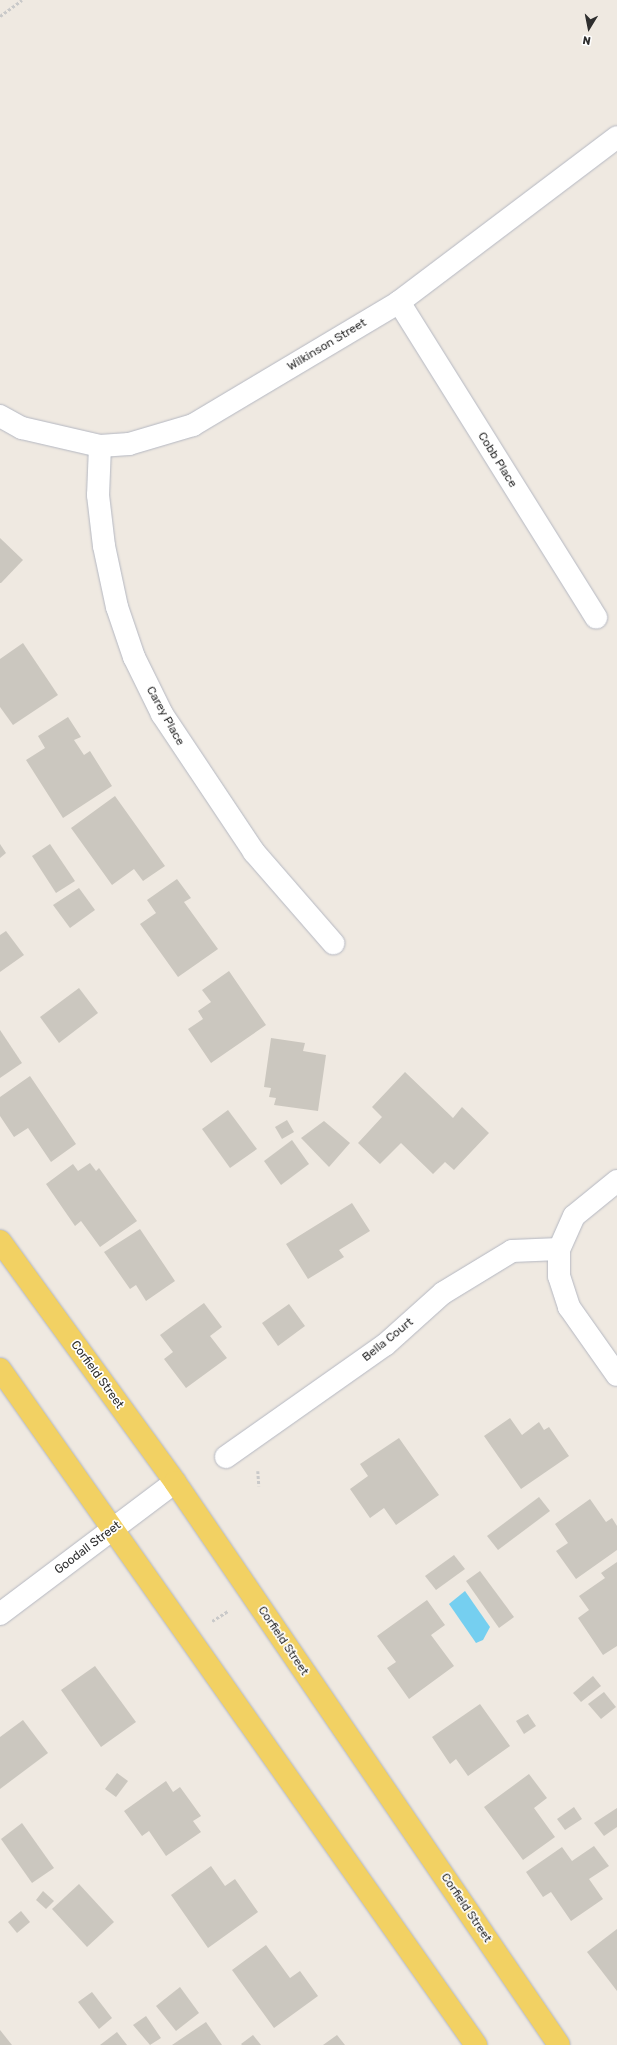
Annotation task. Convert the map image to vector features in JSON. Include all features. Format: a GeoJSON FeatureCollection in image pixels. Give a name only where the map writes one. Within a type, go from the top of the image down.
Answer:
{"type":"FeatureCollection","features":[{"type":"Feature","properties":{"kind":"main road","name":"Corfield Street"},"geometry":{"type":"LineString","coordinates":[[0,1241],[175,1482],[560,2045]]}},
{"type":"Feature","properties":{"kind":"main road"},"geometry":{"type":"LineString","coordinates":[[0,1369],[476,2045]]}},
{"type":"Feature","properties":{"kind":"street","name":"Wilkinson Street"},"geometry":{"type":"LineString","coordinates":[[0,416],[22,428],[100,446],[129,444],[192,425],[398,302],[617,137]]}},
{"type":"Feature","properties":{"kind":"street","name":"Cobb Place"},"geometry":{"type":"LineString","coordinates":[[398,302],[596,617]]}},
{"type":"Feature","properties":{"kind":"street","name":"Carey Place"},"geometry":{"type":"LineString","coordinates":[[100,446],[98,495],[104,546],[117,607],[134,657],[166,720],[254,852],[333,943]]}},
{"type":"Feature","properties":{"kind":"street"},"geometry":{"type":"LineString","coordinates":[[617,1181],[574,1216],[558,1249],[559,1276],[569,1307],[617,1376]]}},
{"type":"Feature","properties":{"kind":"street","name":"Bella Court"},"geometry":{"type":"LineString","coordinates":[[226,1456],[385,1345],[443,1293],[512,1251],[558,1249]]}},
{"type":"Feature","properties":{"kind":"street","name":"Goodall Street"},"geometry":{"type":"LineString","coordinates":[[0,1614],[114,1530],[175,1482]]}},
{"type":"Feature","properties":{"kind":"path"},"geometry":{"type":"LineString","coordinates":[[0,16],[22,0]]}},
{"type":"Feature","properties":{"kind":"path"},"geometry":{"type":"LineString","coordinates":[[189,1637],[252,1595]]}},
{"type":"Feature","properties":{"kind":"water"},"geometry":{"type":"Polygon","coordinates":[[[465,1591],[490,1627],[483,1640],[476,1643],[449,1604],[465,1591]]]}},
{"type":"Feature","properties":{"kind":"building"},"geometry":{"type":"Polygon","coordinates":[[[0,538],[23,560],[1,583],[0,583],[0,538]]]}},
{"type":"Feature","properties":{"kind":"building"},"geometry":{"type":"Polygon","coordinates":[[[23,643],[58,695],[13,725],[0,707],[0,659],[23,643]]]}},
{"type":"Feature","properties":{"kind":"building"},"geometry":{"type":"Polygon","coordinates":[[[68,717],[81,737],[74,740],[84,755],[90,751],[112,786],[63,818],[26,760],[45,748],[38,736],[68,717]]]}},
{"type":"Feature","properties":{"kind":"building"},"geometry":{"type":"Polygon","coordinates":[[[115,796],[165,866],[143,881],[134,869],[112,885],[71,828],[115,796]]]}},
{"type":"Feature","properties":{"kind":"building"},"geometry":{"type":"Polygon","coordinates":[[[0,844],[6,853],[0,858],[0,844]]]}},
{"type":"Feature","properties":{"kind":"building"},"geometry":{"type":"Polygon","coordinates":[[[50,844],[75,881],[56,893],[32,856],[50,844]]]}},
{"type":"Feature","properties":{"kind":"building"},"geometry":{"type":"Polygon","coordinates":[[[177,879],[191,898],[184,902],[218,949],[178,977],[140,924],[156,913],[147,900],[177,879]]]}},
{"type":"Feature","properties":{"kind":"building"},"geometry":{"type":"Polygon","coordinates":[[[79,888],[95,910],[70,928],[53,905],[79,888]]]}},
{"type":"Feature","properties":{"kind":"building"},"geometry":{"type":"Polygon","coordinates":[[[6,931],[24,955],[0,972],[0,935],[6,931]]]}},
{"type":"Feature","properties":{"kind":"building"},"geometry":{"type":"Polygon","coordinates":[[[229,971],[266,1025],[211,1063],[188,1029],[203,1019],[198,1011],[211,1002],[202,990],[229,971]]]}},
{"type":"Feature","properties":{"kind":"building"},"geometry":{"type":"Polygon","coordinates":[[[79,988],[98,1013],[59,1043],[40,1017],[79,988]]]}},
{"type":"Feature","properties":{"kind":"building"},"geometry":{"type":"Polygon","coordinates":[[[0,1030],[22,1063],[0,1078],[0,1030]]]}},
{"type":"Feature","properties":{"kind":"building"},"geometry":{"type":"Polygon","coordinates":[[[271,1038],[305,1043],[303,1051],[326,1055],[318,1111],[274,1105],[276,1098],[269,1097],[271,1088],[264,1087],[271,1038]]]}},
{"type":"Feature","properties":{"kind":"building"},"geometry":{"type":"Polygon","coordinates":[[[405,1072],[453,1118],[462,1107],[489,1133],[454,1170],[445,1162],[433,1174],[401,1143],[380,1164],[358,1143],[382,1117],[372,1107],[405,1072]]]}},
{"type":"Feature","properties":{"kind":"building"},"geometry":{"type":"Polygon","coordinates":[[[30,1076],[76,1144],[51,1162],[28,1128],[14,1137],[0,1116],[0,1097],[30,1076]]]}},
{"type":"Feature","properties":{"kind":"building"},"geometry":{"type":"Polygon","coordinates":[[[228,1110],[257,1149],[230,1168],[202,1129],[228,1110]]]}},
{"type":"Feature","properties":{"kind":"building"},"geometry":{"type":"Polygon","coordinates":[[[287,1120],[294,1132],[282,1139],[275,1127],[287,1120]]]}},
{"type":"Feature","properties":{"kind":"building"},"geometry":{"type":"Polygon","coordinates":[[[324,1121],[350,1143],[329,1167],[301,1138],[324,1121]]]}},
{"type":"Feature","properties":{"kind":"building"},"geometry":{"type":"Polygon","coordinates":[[[292,1140],[309,1164],[281,1185],[264,1161],[292,1140]]]}},
{"type":"Feature","properties":{"kind":"building"},"geometry":{"type":"Polygon","coordinates":[[[90,1163],[96,1171],[99,1168],[137,1221],[100,1247],[81,1221],[75,1226],[46,1184],[73,1164],[78,1171],[90,1163]]]}},
{"type":"Feature","properties":{"kind":"building"},"geometry":{"type":"Polygon","coordinates":[[[352,1203],[370,1231],[339,1250],[344,1257],[308,1279],[286,1244],[352,1203]]]}},
{"type":"Feature","properties":{"kind":"building"},"geometry":{"type":"Polygon","coordinates":[[[140,1229],[175,1281],[146,1301],[136,1285],[130,1289],[104,1252],[140,1229]]]}},
{"type":"Feature","properties":{"kind":"building"},"geometry":{"type":"Polygon","coordinates":[[[204,1303],[222,1327],[210,1336],[227,1358],[186,1388],[164,1359],[173,1352],[160,1335],[204,1303]]]}},
{"type":"Feature","properties":{"kind":"building"},"geometry":{"type":"Polygon","coordinates":[[[289,1304],[305,1326],[278,1346],[262,1323],[289,1304]]]}},
{"type":"Feature","properties":{"kind":"building"},"geometry":{"type":"Polygon","coordinates":[[[510,1418],[522,1435],[539,1422],[544,1430],[549,1427],[569,1456],[521,1489],[484,1436],[510,1418]]]}},
{"type":"Feature","properties":{"kind":"building"},"geometry":{"type":"Polygon","coordinates":[[[399,1438],[439,1495],[396,1525],[384,1508],[370,1518],[350,1489],[368,1476],[360,1464],[399,1438]]]}},
{"type":"Feature","properties":{"kind":"building"},"geometry":{"type":"Polygon","coordinates":[[[539,1497],[550,1511],[498,1550],[487,1536],[539,1497]]]}},
{"type":"Feature","properties":{"kind":"building"},"geometry":{"type":"Polygon","coordinates":[[[590,1499],[606,1522],[612,1518],[617,1526],[617,1550],[576,1579],[556,1551],[568,1543],[555,1524],[590,1499]]]}},
{"type":"Feature","properties":{"kind":"building"},"geometry":{"type":"Polygon","coordinates":[[[454,1555],[465,1569],[436,1590],[425,1576],[454,1555]]]}},
{"type":"Feature","properties":{"kind":"building"},"geometry":{"type":"Polygon","coordinates":[[[617,1562],[617,1646],[603,1655],[578,1618],[589,1610],[579,1596],[605,1578],[601,1573],[617,1562]]]}},
{"type":"Feature","properties":{"kind":"building"},"geometry":{"type":"Polygon","coordinates":[[[480,1571],[514,1617],[499,1628],[466,1581],[480,1571]]]}},
{"type":"Feature","properties":{"kind":"building"},"geometry":{"type":"Polygon","coordinates":[[[427,1600],[445,1625],[431,1635],[454,1666],[409,1699],[387,1668],[396,1662],[377,1636],[427,1600]]]}},
{"type":"Feature","properties":{"kind":"building"},"geometry":{"type":"Polygon","coordinates":[[[95,1666],[136,1722],[101,1747],[61,1690],[95,1666]]]}},
{"type":"Feature","properties":{"kind":"building"},"geometry":{"type":"Polygon","coordinates":[[[593,1676],[601,1686],[581,1702],[573,1693],[593,1676]]]}},
{"type":"Feature","properties":{"kind":"building"},"geometry":{"type":"Polygon","coordinates":[[[604,1692],[616,1707],[601,1719],[588,1704],[604,1692]]]}},
{"type":"Feature","properties":{"kind":"building"},"geometry":{"type":"Polygon","coordinates":[[[480,1704],[510,1746],[468,1776],[456,1759],[450,1764],[432,1737],[480,1704]]]}},
{"type":"Feature","properties":{"kind":"building"},"geometry":{"type":"Polygon","coordinates":[[[528,1714],[536,1726],[524,1734],[516,1721],[528,1714]]]}},
{"type":"Feature","properties":{"kind":"building"},"geometry":{"type":"Polygon","coordinates":[[[23,1720],[48,1753],[0,1789],[0,1737],[23,1720]]]}},
{"type":"Feature","properties":{"kind":"building"},"geometry":{"type":"Polygon","coordinates":[[[117,1773],[128,1781],[116,1797],[105,1789],[117,1773]]]}},
{"type":"Feature","properties":{"kind":"building"},"geometry":{"type":"Polygon","coordinates":[[[529,1774],[547,1798],[534,1808],[555,1837],[523,1860],[484,1807],[529,1774]]]}},
{"type":"Feature","properties":{"kind":"building"},"geometry":{"type":"Polygon","coordinates":[[[166,1781],[173,1792],[180,1787],[201,1816],[193,1821],[201,1832],[166,1856],[149,1831],[142,1836],[124,1811],[166,1781]]]}},
{"type":"Feature","properties":{"kind":"building"},"geometry":{"type":"Polygon","coordinates":[[[574,1807],[582,1819],[565,1830],[557,1819],[574,1807]]]}},
{"type":"Feature","properties":{"kind":"building"},"geometry":{"type":"Polygon","coordinates":[[[617,1808],[617,1827],[604,1836],[594,1823],[617,1808]]]}},
{"type":"Feature","properties":{"kind":"building"},"geometry":{"type":"Polygon","coordinates":[[[22,1823],[54,1868],[32,1883],[1,1839],[22,1823]]]}},
{"type":"Feature","properties":{"kind":"building"},"geometry":{"type":"Polygon","coordinates":[[[594,1846],[609,1866],[589,1879],[603,1899],[571,1921],[551,1892],[543,1897],[526,1872],[562,1847],[572,1861],[594,1846]]]}},
{"type":"Feature","properties":{"kind":"building"},"geometry":{"type":"Polygon","coordinates":[[[211,1866],[225,1886],[235,1879],[258,1912],[208,1948],[171,1895],[211,1866]]]}},
{"type":"Feature","properties":{"kind":"building"},"geometry":{"type":"Polygon","coordinates":[[[79,1884],[114,1922],[87,1947],[52,1909],[79,1884]]]}},
{"type":"Feature","properties":{"kind":"building"},"geometry":{"type":"Polygon","coordinates":[[[43,1891],[54,1901],[46,1909],[36,1900],[43,1891]]]}},
{"type":"Feature","properties":{"kind":"building"},"geometry":{"type":"Polygon","coordinates":[[[21,1911],[30,1922],[17,1933],[8,1922],[21,1911]]]}},
{"type":"Feature","properties":{"kind":"building"},"geometry":{"type":"Polygon","coordinates":[[[617,1929],[617,1991],[587,1952],[617,1929]]]}},
{"type":"Feature","properties":{"kind":"building"},"geometry":{"type":"Polygon","coordinates":[[[266,1945],[290,1978],[300,1971],[318,1996],[274,2028],[232,1970],[266,1945]]]}},
{"type":"Feature","properties":{"kind":"building"},"geometry":{"type":"Polygon","coordinates":[[[180,1987],[199,2013],[176,2031],[156,2006],[180,1987]]]}},
{"type":"Feature","properties":{"kind":"building"},"geometry":{"type":"Polygon","coordinates":[[[92,1992],[112,2018],[99,2029],[78,2002],[92,1992]]]}},
{"type":"Feature","properties":{"kind":"building"},"geometry":{"type":"Polygon","coordinates":[[[146,2016],[161,2038],[150,2045],[133,2025],[146,2016]]]}},
{"type":"Feature","properties":{"kind":"building"},"geometry":{"type":"Polygon","coordinates":[[[206,2022],[222,2045],[172,2045],[206,2022]]]}},
{"type":"Feature","properties":{"kind":"building"},"geometry":{"type":"Polygon","coordinates":[[[0,2030],[12,2045],[0,2045],[0,2030]]]}},
{"type":"Feature","properties":{"kind":"building"},"geometry":{"type":"Polygon","coordinates":[[[117,2032],[127,2045],[100,2045],[117,2032]]]}},
{"type":"Feature","properties":{"kind":"building"},"geometry":{"type":"Polygon","coordinates":[[[253,2035],[261,2045],[241,2044],[253,2035]]]}},
{"type":"Feature","properties":{"kind":"building"},"geometry":{"type":"Polygon","coordinates":[[[337,2035],[345,2045],[323,2045],[337,2035]]]}}]}
